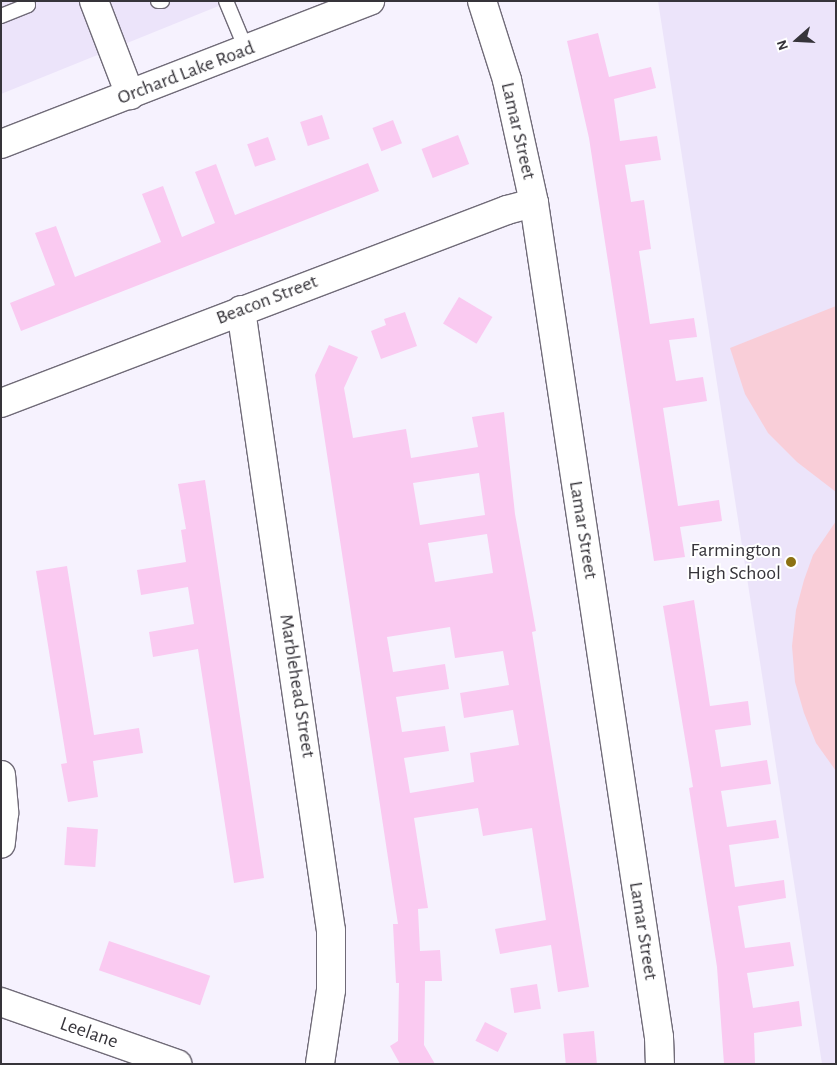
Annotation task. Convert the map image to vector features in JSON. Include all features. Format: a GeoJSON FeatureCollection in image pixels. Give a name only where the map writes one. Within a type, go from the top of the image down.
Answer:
{"type":"FeatureCollection","features":[{"type":"Feature","properties":{"kind":"street"},"geometry":{"type":"LineString","coordinates":[[94,1],[130,95]]}},
{"type":"Feature","properties":{"kind":"street","name":"Orchard Lake Road"},"geometry":{"type":"LineString","coordinates":[[1,144],[370,1]]}},
{"type":"Feature","properties":{"kind":"street","name":"Lamar Street"},"geometry":{"type":"LineString","coordinates":[[482,1],[507,80],[534,203],[659,1037],[660,1064]]}},
{"type":"Feature","properties":{"kind":"street","name":"Beacon Street"},"geometry":{"type":"LineString","coordinates":[[1,402],[507,210],[534,203]]}},
{"type":"Feature","properties":{"kind":"street","name":"Marblehead Street"},"geometry":{"type":"LineString","coordinates":[[241,310],[331,931],[331,990],[320,1064]]}},
{"type":"Feature","properties":{"kind":"street"},"geometry":{"type":"LineString","coordinates":[[1,775],[4,813],[1,844]]}},
{"type":"Feature","properties":{"kind":"street","name":"Leelane"},"geometry":{"type":"LineString","coordinates":[[1,1002],[177,1064]]}},
{"type":"Feature","properties":{"kind":"lane"},"geometry":{"type":"LineString","coordinates":[[1,16],[28,5],[27,1]]}},
{"type":"Feature","properties":{"kind":"lane"},"geometry":{"type":"LineString","coordinates":[[226,1],[246,50]]}},
{"type":"Feature","properties":{"kind":"shaded area"},"geometry":{"type":"Polygon","coordinates":[[[1,1],[231,1],[1,94],[1,1]]]}},
{"type":"Feature","properties":{"kind":"shaded area","name":"Farmington High School"},"geometry":{"type":"Polygon","coordinates":[[[658,1],[836,1],[836,1064],[822,1064],[658,1]]]}},
{"type":"Feature","properties":{"kind":"shaded area"},"geometry":{"type":"Polygon","coordinates":[[[836,306],[836,492],[797,462],[768,433],[745,394],[730,348],[836,306]]]}},
{"type":"Feature","properties":{"kind":"shaded area"},"geometry":{"type":"Polygon","coordinates":[[[836,521],[836,771],[816,743],[804,713],[795,682],[792,646],[796,610],[804,580],[813,555],[836,521]]]}},
{"type":"Feature","properties":{"kind":"building"},"geometry":{"type":"Polygon","coordinates":[[[598,33],[609,77],[651,67],[656,88],[614,99],[620,141],[657,136],[661,160],[625,165],[631,202],[644,200],[651,249],[639,251],[650,324],[694,318],[697,337],[669,340],[676,381],[703,377],[707,401],[663,408],[678,506],[719,500],[722,521],[680,527],[685,557],[654,561],[589,138],[567,41],[598,33]]]}},
{"type":"Feature","properties":{"kind":"building"},"geometry":{"type":"Polygon","coordinates":[[[322,115],[330,139],[308,146],[300,122],[322,115]]]}},
{"type":"Feature","properties":{"kind":"building"},"geometry":{"type":"Polygon","coordinates":[[[393,120],[402,143],[381,151],[372,128],[393,120]]]}},
{"type":"Feature","properties":{"kind":"building"},"geometry":{"type":"Polygon","coordinates":[[[458,135],[469,164],[433,178],[422,149],[458,135]]]}},
{"type":"Feature","properties":{"kind":"building"},"geometry":{"type":"Polygon","coordinates":[[[268,137],[276,160],[255,167],[247,144],[268,137]]]}},
{"type":"Feature","properties":{"kind":"building"},"geometry":{"type":"Polygon","coordinates":[[[368,163],[379,191],[21,331],[10,303],[55,285],[35,233],[56,226],[75,277],[161,242],[142,194],[163,186],[182,237],[215,223],[195,172],[216,164],[235,215],[368,163]]]}},
{"type":"Feature","properties":{"kind":"building"},"geometry":{"type":"Polygon","coordinates":[[[459,297],[492,317],[476,344],[443,324],[459,297]]]}},
{"type":"Feature","properties":{"kind":"building"},"geometry":{"type":"Polygon","coordinates":[[[405,312],[417,346],[381,359],[371,331],[386,325],[384,319],[405,312]]]}},
{"type":"Feature","properties":{"kind":"building"},"geometry":{"type":"Polygon","coordinates":[[[329,345],[358,357],[344,388],[353,438],[406,429],[411,458],[478,447],[472,417],[504,412],[515,514],[536,631],[532,632],[589,987],[558,992],[551,945],[500,954],[495,929],[546,920],[532,828],[483,836],[478,808],[414,818],[428,908],[418,909],[420,951],[440,950],[442,981],[425,981],[424,1045],[435,1064],[400,1064],[390,1046],[398,1041],[399,983],[396,983],[393,924],[398,924],[315,375],[329,345]],[[479,473],[413,483],[420,525],[485,515],[479,473]],[[487,534],[428,543],[435,582],[493,573],[487,534]],[[450,627],[387,637],[393,672],[445,664],[449,689],[396,697],[402,732],[445,726],[449,751],[404,758],[410,793],[474,782],[470,753],[519,745],[513,710],[464,718],[460,693],[509,685],[503,651],[455,658],[450,627]]]}},
{"type":"Feature","properties":{"kind":"building"},"geometry":{"type":"Polygon","coordinates":[[[205,480],[264,878],[234,883],[198,649],[153,657],[149,632],[194,624],[188,587],[141,595],[137,570],[186,562],[181,530],[186,529],[178,484],[205,480]]]}},
{"type":"Feature","properties":{"kind":"building"},"geometry":{"type":"Polygon","coordinates":[[[67,566],[94,735],[139,728],[143,753],[93,761],[98,797],[68,802],[61,764],[67,763],[36,571],[67,566]]]}},
{"type":"Feature","properties":{"kind":"building"},"geometry":{"type":"Polygon","coordinates":[[[694,600],[710,706],[748,701],[751,725],[715,730],[721,767],[767,760],[771,784],[721,791],[727,827],[776,820],[779,838],[729,845],[735,887],[784,880],[786,898],[738,906],[745,948],[790,942],[794,966],[747,973],[753,1008],[799,1001],[802,1026],[754,1033],[755,1064],[724,1064],[717,967],[689,788],[693,787],[663,606],[694,600]]]}},
{"type":"Feature","properties":{"kind":"building"},"geometry":{"type":"Polygon","coordinates":[[[67,827],[98,829],[95,867],[64,865],[67,827]]]}},
{"type":"Feature","properties":{"kind":"building"},"geometry":{"type":"Polygon","coordinates":[[[109,941],[210,976],[200,1005],[99,970],[109,941]]]}},
{"type":"Feature","properties":{"kind":"building"},"geometry":{"type":"Polygon","coordinates":[[[537,984],[541,1009],[514,1013],[510,988],[537,984]]]}},
{"type":"Feature","properties":{"kind":"building"},"geometry":{"type":"Polygon","coordinates":[[[485,1022],[507,1033],[498,1052],[475,1041],[485,1022]]]}},
{"type":"Feature","properties":{"kind":"building"},"geometry":{"type":"Polygon","coordinates":[[[594,1031],[597,1064],[566,1064],[563,1034],[594,1031]]]}},
{"type":"Feature","properties":{"kind":"place","name":"Farmington High School"},"geometry":{"type":"Point","coordinates":[791,562]}}]}
